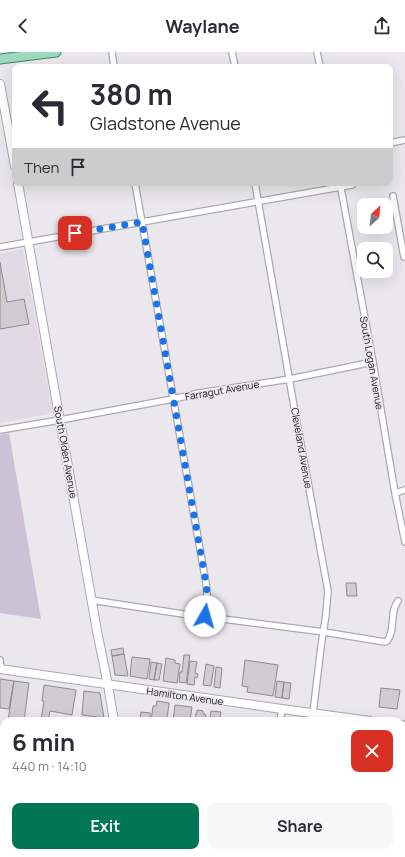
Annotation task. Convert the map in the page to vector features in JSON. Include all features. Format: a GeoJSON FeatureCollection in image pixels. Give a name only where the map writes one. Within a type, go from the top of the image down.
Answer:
{"type":"FeatureCollection","features":[{"type":"Feature","properties":{"kind":"main road"},"geometry":{"type":"LineString","coordinates":[[0,59],[56,52]]}},
{"type":"Feature","properties":{"kind":"main road"},"geometry":{"type":"LineString","coordinates":[[0,84],[12,150]]}},
{"type":"Feature","properties":{"kind":"main road","name":"South Olden Avenue"},"geometry":{"type":"LineString","coordinates":[[19,186],[91,600],[113,717]]}},
{"type":"Feature","properties":{"kind":"main road","name":"Hamilton Avenue"},"geometry":{"type":"LineString","coordinates":[[1,669],[340,717]]}},
{"type":"Feature","properties":{"kind":"street"},"geometry":{"type":"LineString","coordinates":[[112,52],[114,64]]}},
{"type":"Feature","properties":{"kind":"street"},"geometry":{"type":"LineString","coordinates":[[232,52],[234,64]]}},
{"type":"Feature","properties":{"kind":"street"},"geometry":{"type":"LineString","coordinates":[[317,52],[319,64]]}},
{"type":"Feature","properties":{"kind":"street"},"geometry":{"type":"LineString","coordinates":[[393,142],[405,140]]}},
{"type":"Feature","properties":{"kind":"street"},"geometry":{"type":"LineString","coordinates":[[136,186],[206,583],[207,593],[205,616]]}},
{"type":"Feature","properties":{"kind":"street","name":"Cleveland Avenue"},"geometry":{"type":"LineString","coordinates":[[255,186],[328,591],[328,601],[313,713]]}},
{"type":"Feature","properties":{"kind":"street"},"geometry":{"type":"LineString","coordinates":[[0,247],[258,202],[335,186]]}},
{"type":"Feature","properties":{"kind":"street","name":"South Logan Avenue"},"geometry":{"type":"LineString","coordinates":[[340,186],[405,542]]}},
{"type":"Feature","properties":{"kind":"street"},"geometry":{"type":"LineString","coordinates":[[393,196],[405,257]]}},
{"type":"Feature","properties":{"kind":"street","name":"Farragut Avenue"},"geometry":{"type":"LineString","coordinates":[[0,430],[373,362]]}},
{"type":"Feature","properties":{"kind":"street"},"geometry":{"type":"LineString","coordinates":[[395,493],[405,490]]}},
{"type":"Feature","properties":{"kind":"street"},"geometry":{"type":"LineString","coordinates":[[91,600],[324,632],[385,642],[390,637],[394,610],[398,601]]}},
{"type":"Feature","properties":{"kind":"street"},"geometry":{"type":"LineString","coordinates":[[0,660],[1,669]]}},
{"type":"Feature","properties":{"kind":"street"},"geometry":{"type":"LineString","coordinates":[[281,717],[282,709]]}},
{"type":"Feature","properties":{"kind":"shaded area"},"geometry":{"type":"Polygon","coordinates":[[[23,249],[53,413],[0,423],[0,254],[23,249]]]}},
{"type":"Feature","properties":{"kind":"shaded area"},"geometry":{"type":"Polygon","coordinates":[[[9,433],[41,619],[0,613],[0,435],[9,433]]]}},
{"type":"Feature","properties":{"kind":"building"},"geometry":{"type":"Polygon","coordinates":[[[0,262],[7,302],[24,299],[29,324],[0,329],[0,262]]]}},
{"type":"Feature","properties":{"kind":"building"},"geometry":{"type":"Polygon","coordinates":[[[346,583],[356,583],[357,596],[347,596],[346,583]]]}},
{"type":"Feature","properties":{"kind":"building"},"geometry":{"type":"Polygon","coordinates":[[[123,648],[124,654],[112,656],[111,650],[123,648]]]}},
{"type":"Feature","properties":{"kind":"building"},"geometry":{"type":"Polygon","coordinates":[[[124,654],[128,676],[115,675],[112,656],[124,654]]]}},
{"type":"Feature","properties":{"kind":"building"},"geometry":{"type":"Polygon","coordinates":[[[184,655],[190,655],[186,683],[179,682],[184,655]]]}},
{"type":"Feature","properties":{"kind":"building"},"geometry":{"type":"Polygon","coordinates":[[[132,657],[150,659],[147,679],[130,676],[132,657]]]}},
{"type":"Feature","properties":{"kind":"building"},"geometry":{"type":"Polygon","coordinates":[[[166,658],[175,660],[175,663],[180,664],[177,683],[163,681],[166,658]]]}},
{"type":"Feature","properties":{"kind":"building"},"geometry":{"type":"Polygon","coordinates":[[[245,660],[278,665],[273,696],[247,692],[248,687],[242,686],[245,660]]]}},
{"type":"Feature","properties":{"kind":"building"},"geometry":{"type":"Polygon","coordinates":[[[190,661],[197,662],[195,673],[198,674],[197,678],[195,677],[194,685],[187,684],[190,661]]]}},
{"type":"Feature","properties":{"kind":"building"},"geometry":{"type":"Polygon","coordinates":[[[151,662],[157,663],[154,680],[149,679],[151,662]]]}},
{"type":"Feature","properties":{"kind":"building"},"geometry":{"type":"Polygon","coordinates":[[[157,663],[162,664],[159,680],[154,680],[157,663]]]}},
{"type":"Feature","properties":{"kind":"building"},"geometry":{"type":"Polygon","coordinates":[[[206,664],[214,666],[211,686],[203,685],[206,664]]]}},
{"type":"Feature","properties":{"kind":"building"},"geometry":{"type":"Polygon","coordinates":[[[216,667],[222,668],[220,688],[214,687],[216,667]]]}},
{"type":"Feature","properties":{"kind":"building"},"geometry":{"type":"Polygon","coordinates":[[[0,679],[14,681],[9,709],[0,708],[0,679]]]}},
{"type":"Feature","properties":{"kind":"building"},"geometry":{"type":"Polygon","coordinates":[[[14,681],[29,683],[25,717],[9,717],[14,681]]]}},
{"type":"Feature","properties":{"kind":"building"},"geometry":{"type":"Polygon","coordinates":[[[277,681],[284,682],[282,698],[275,697],[277,681]]]}},
{"type":"Feature","properties":{"kind":"building"},"geometry":{"type":"Polygon","coordinates":[[[284,682],[291,683],[289,699],[282,698],[284,682]]]}},
{"type":"Feature","properties":{"kind":"building"},"geometry":{"type":"Polygon","coordinates":[[[44,685],[76,690],[72,715],[50,711],[49,717],[42,717],[44,701],[42,701],[44,685]]]}},
{"type":"Feature","properties":{"kind":"building"},"geometry":{"type":"Polygon","coordinates":[[[381,688],[400,690],[397,709],[379,707],[381,688]]]}},
{"type":"Feature","properties":{"kind":"building"},"geometry":{"type":"Polygon","coordinates":[[[84,691],[100,693],[104,717],[82,715],[84,691]]]}},
{"type":"Feature","properties":{"kind":"building"},"geometry":{"type":"Polygon","coordinates":[[[157,701],[169,703],[167,717],[152,717],[153,706],[156,706],[157,701]]]}},
{"type":"Feature","properties":{"kind":"building"},"geometry":{"type":"Polygon","coordinates":[[[175,705],[192,707],[191,717],[174,717],[175,705]]]}},
{"type":"Feature","properties":{"kind":"building"},"geometry":{"type":"Polygon","coordinates":[[[197,710],[203,711],[203,714],[205,714],[206,717],[196,717],[197,710]]]}},
{"type":"Feature","properties":{"kind":"building"},"geometry":{"type":"Polygon","coordinates":[[[211,711],[221,712],[220,717],[210,717],[211,711]]]}},
{"type":"Feature","properties":{"kind":"building"},"geometry":{"type":"Polygon","coordinates":[[[141,712],[150,713],[150,717],[140,717],[141,712]]]}},
{"type":"Feature","properties":{"kind":"route"},"geometry":{"type":"LineString","coordinates":[[75,233],[142,222],[206,583],[207,593],[205,616]]}}]}
